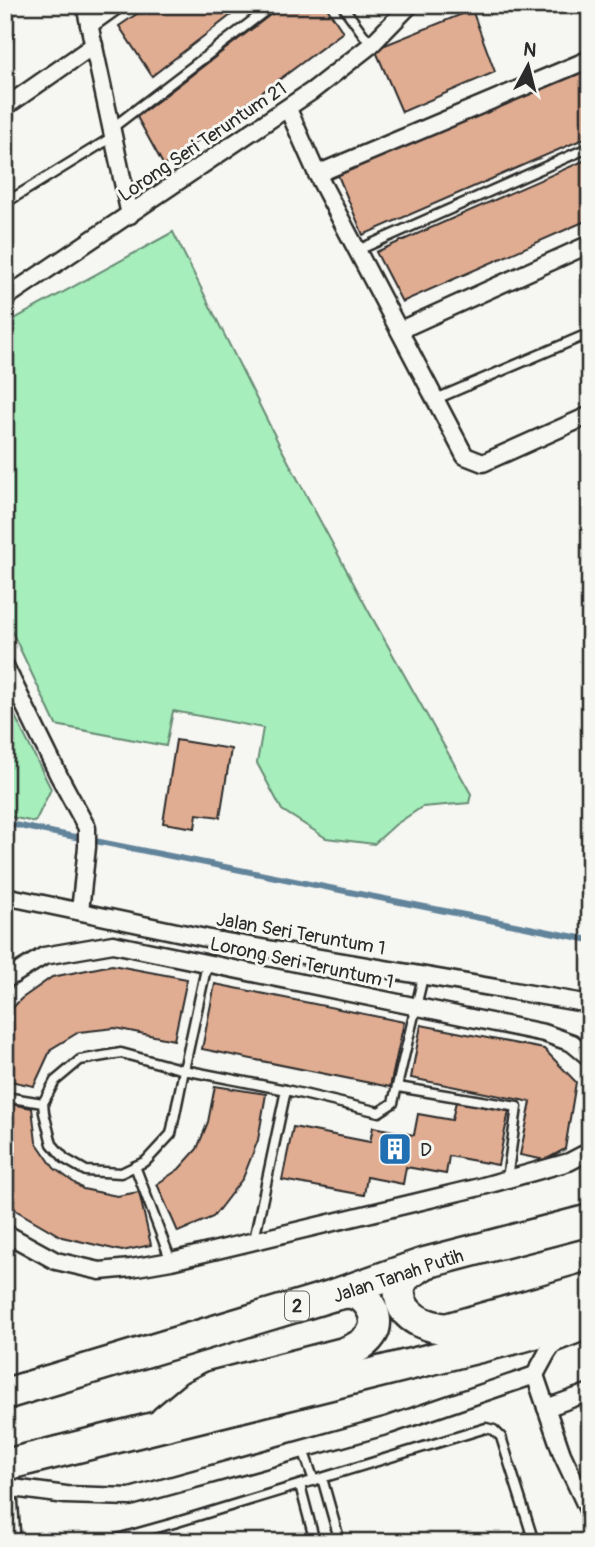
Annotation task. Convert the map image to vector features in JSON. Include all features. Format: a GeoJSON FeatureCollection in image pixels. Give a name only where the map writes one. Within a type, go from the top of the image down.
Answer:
{"type":"FeatureCollection","features":[{"type":"Feature","properties":{"kind":"highway","name":"Jalan Tanah Putih"},"geometry":{"type":"LineString","coordinates":[[5,1394],[334,1295],[425,1263],[590,1220]]}},
{"type":"Feature","properties":{"kind":"highway","name":"2"},"geometry":{"type":"LineString","coordinates":[[425,1263],[404,1277],[399,1287],[400,1298],[407,1314],[432,1327],[446,1329],[590,1288]]}},
{"type":"Feature","properties":{"kind":"highway","name":"2"},"geometry":{"type":"LineString","coordinates":[[158,1427],[195,1396],[215,1386],[344,1353],[361,1346],[373,1333],[375,1316],[367,1300],[351,1293],[334,1295]]}},
{"type":"Feature","properties":{"kind":"highway","name":"2"},"geometry":{"type":"LineString","coordinates":[[6,1480],[158,1427],[507,1341],[590,1317]]}},
{"type":"Feature","properties":{"kind":"street"},"geometry":{"type":"LineString","coordinates":[[85,5],[130,215]]}},
{"type":"Feature","properties":{"kind":"street"},"geometry":{"type":"LineString","coordinates":[[89,25],[117,5]]}},
{"type":"Feature","properties":{"kind":"street","name":"Lorong Seri Teruntum 21"},"geometry":{"type":"LineString","coordinates":[[5,298],[288,109],[371,45],[411,5]]}},
{"type":"Feature","properties":{"kind":"street"},"geometry":{"type":"LineString","coordinates":[[5,107],[94,45]]}},
{"type":"Feature","properties":{"kind":"street"},"geometry":{"type":"LineString","coordinates":[[317,174],[590,60]]}},
{"type":"Feature","properties":{"kind":"street"},"geometry":{"type":"LineString","coordinates":[[288,109],[317,174],[465,456],[483,463],[590,415]]}},
{"type":"Feature","properties":{"kind":"street"},"geometry":{"type":"LineString","coordinates":[[400,330],[590,244]]}},
{"type":"Feature","properties":{"kind":"street"},"geometry":{"type":"LineString","coordinates":[[5,666],[87,828],[80,911]]}},
{"type":"Feature","properties":{"kind":"street","name":"Jalan Seri Teruntum 1"},"geometry":{"type":"LineString","coordinates":[[5,896],[220,941],[590,1004]]}},
{"type":"Feature","properties":{"kind":"street","name":"Lorong Seri Teruntum 1"},"geometry":{"type":"LineString","coordinates":[[5,980],[44,956],[113,944],[544,1033],[572,1044],[590,1058]]}},
{"type":"Feature","properties":{"kind":"street"},"geometry":{"type":"LineString","coordinates":[[5,1233],[56,1261],[100,1270],[131,1268],[171,1261],[507,1179],[569,1162],[590,1151]]}},
{"type":"Feature","properties":{"kind":"street"},"geometry":{"type":"LineString","coordinates":[[9,1542],[11,1532],[6,1480],[66,1495],[130,1497],[437,1410],[535,1375],[553,1344],[590,1330]]}},
{"type":"Feature","properties":{"kind":"street"},"geometry":{"type":"LineString","coordinates":[[535,1375],[562,1454],[590,1514]]}},
{"type":"Feature","properties":{"kind":"street"},"geometry":{"type":"LineString","coordinates":[[546,1408],[589,1395]]}},
{"type":"Feature","properties":{"kind":"lane"},"geometry":{"type":"LineString","coordinates":[[5,203],[113,132],[273,5]]}},
{"type":"Feature","properties":{"kind":"lane"},"geometry":{"type":"LineString","coordinates":[[342,5],[371,45]]}},
{"type":"Feature","properties":{"kind":"lane"},"geometry":{"type":"LineString","coordinates":[[358,250],[590,147]]}},
{"type":"Feature","properties":{"kind":"lane"},"geometry":{"type":"LineString","coordinates":[[436,399],[590,333]]}},
{"type":"Feature","properties":{"kind":"lane"},"geometry":{"type":"LineString","coordinates":[[207,964],[184,1070],[171,1134],[146,1161],[121,1173],[86,1171],[65,1159],[52,1144],[43,1104],[55,1081],[80,1060],[121,1054],[184,1070],[379,1112],[393,1103],[424,977]]}},
{"type":"Feature","properties":{"kind":"lane"},"geometry":{"type":"LineString","coordinates":[[398,1087],[517,1107],[507,1179]]}},
{"type":"Feature","properties":{"kind":"lane"},"geometry":{"type":"LineString","coordinates":[[254,1240],[286,1090]]}},
{"type":"Feature","properties":{"kind":"lane"},"geometry":{"type":"LineString","coordinates":[[5,1097],[43,1104]]}},
{"type":"Feature","properties":{"kind":"lane"},"geometry":{"type":"LineString","coordinates":[[135,1166],[171,1261]]}},
{"type":"Feature","properties":{"kind":"lane"},"geometry":{"type":"LineString","coordinates":[[106,1542],[486,1429],[494,1430],[501,1437],[534,1542]]}},
{"type":"Feature","properties":{"kind":"lane"},"geometry":{"type":"LineString","coordinates":[[303,1449],[318,1479],[340,1542]]}},
{"type":"Feature","properties":{"kind":"lane"},"geometry":{"type":"LineString","coordinates":[[300,1485],[315,1542]]}},
{"type":"Feature","properties":{"kind":"green space"},"geometry":{"type":"Polygon","coordinates":[[[173,232],[280,446],[471,794],[469,803],[422,807],[395,825],[374,844],[326,838],[282,810],[257,763],[263,728],[173,711],[166,746],[56,725],[5,617],[5,324],[173,232]]]}},
{"type":"Feature","properties":{"kind":"green space"},"geometry":{"type":"Polygon","coordinates":[[[5,696],[51,789],[35,822],[5,816],[5,696]]]}},
{"type":"Feature","properties":{"kind":"building"},"geometry":{"type":"Polygon","coordinates":[[[150,5],[244,5],[152,76],[119,26],[150,5]]]}},
{"type":"Feature","properties":{"kind":"building"},"geometry":{"type":"Polygon","coordinates":[[[283,5],[325,5],[343,32],[164,166],[137,117],[283,5]]]}},
{"type":"Feature","properties":{"kind":"building"},"geometry":{"type":"Polygon","coordinates":[[[472,10],[495,72],[402,112],[375,49],[472,10]]]}},
{"type":"Feature","properties":{"kind":"building"},"geometry":{"type":"Polygon","coordinates":[[[590,69],[590,136],[363,235],[337,173],[590,69]]]}},
{"type":"Feature","properties":{"kind":"building"},"geometry":{"type":"Polygon","coordinates":[[[590,158],[590,219],[402,302],[376,252],[590,158]]]}},
{"type":"Feature","properties":{"kind":"building"},"geometry":{"type":"Polygon","coordinates":[[[176,740],[231,749],[220,817],[197,814],[195,828],[163,823],[176,740]]]}},
{"type":"Feature","properties":{"kind":"building"},"geometry":{"type":"Polygon","coordinates":[[[112,965],[187,979],[174,1040],[115,1028],[79,1032],[51,1049],[34,1086],[5,1080],[5,1016],[21,999],[52,977],[112,965]]]}},
{"type":"Feature","properties":{"kind":"building"},"geometry":{"type":"Polygon","coordinates":[[[215,984],[404,1022],[390,1087],[202,1049],[215,984]]]}},
{"type":"Feature","properties":{"kind":"building"},"geometry":{"type":"Polygon","coordinates":[[[421,1025],[544,1049],[576,1082],[565,1149],[545,1160],[520,1155],[531,1102],[411,1078],[421,1025]]]}},
{"type":"Feature","properties":{"kind":"building"},"geometry":{"type":"Polygon","coordinates":[[[215,1086],[266,1094],[258,1140],[243,1178],[213,1217],[178,1232],[157,1184],[179,1169],[197,1149],[208,1122],[215,1086]]]}},
{"type":"Feature","properties":{"kind":"building","name":"D"},"geometry":{"type":"Polygon","coordinates":[[[456,1101],[509,1111],[498,1165],[449,1156],[446,1174],[406,1167],[403,1184],[367,1177],[364,1195],[282,1180],[293,1127],[370,1142],[373,1127],[414,1135],[418,1114],[452,1120],[456,1101]]]}},
{"type":"Feature","properties":{"kind":"building"},"geometry":{"type":"Polygon","coordinates":[[[5,1103],[32,1108],[36,1142],[54,1168],[83,1189],[117,1196],[139,1192],[151,1245],[122,1251],[62,1237],[17,1211],[5,1197],[5,1103]]]}},
{"type":"Feature","properties":{"kind":"waterway"},"geometry":{"type":"LineString","coordinates":[[5,823],[590,940]]}},
{"type":"Feature","properties":{"kind":"place","name":"D"},"geometry":{"type":"Point","coordinates":[395,1149]}}]}
